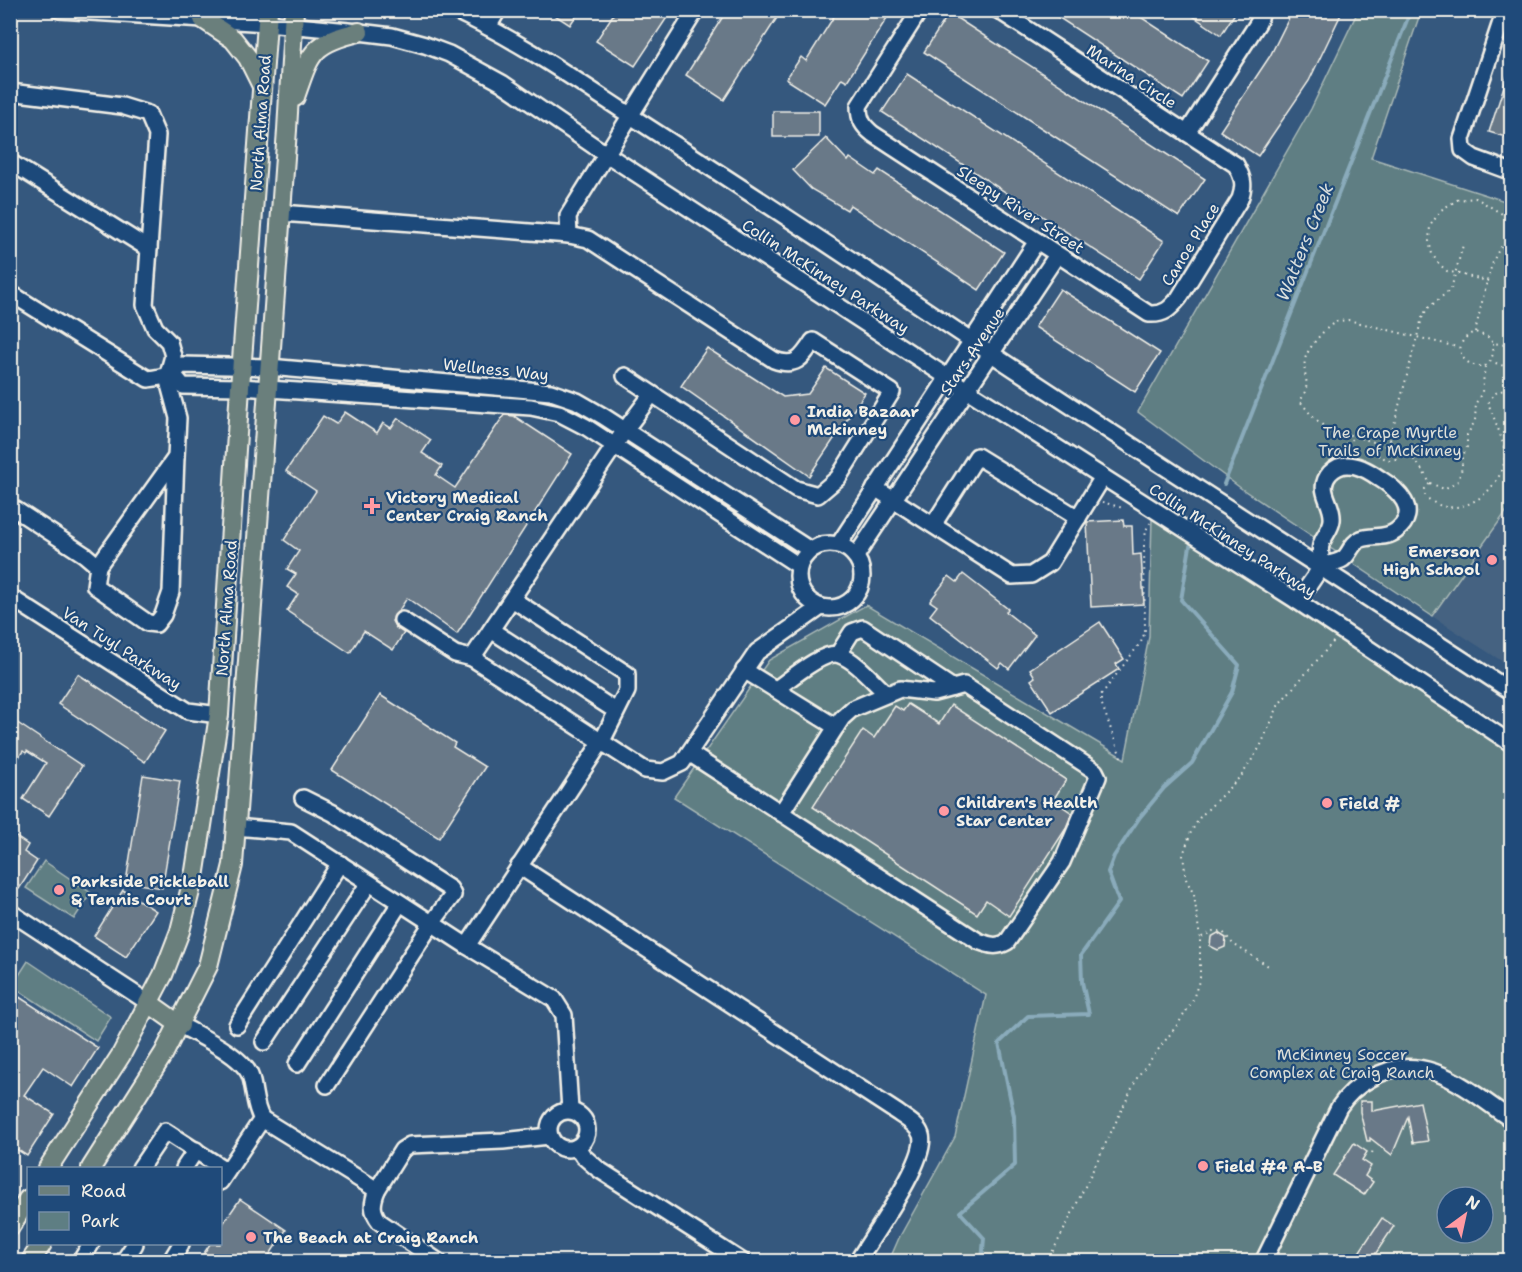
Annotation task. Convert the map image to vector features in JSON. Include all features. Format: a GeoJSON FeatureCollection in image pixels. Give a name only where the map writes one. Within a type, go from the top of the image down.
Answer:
{"type":"FeatureCollection","features":[{"type":"Feature","properties":{"kind":"main road","name":"North Alma Road"},"geometry":{"type":"LineString","coordinates":[[49,1167],[121,1055],[149,1003],[180,932],[192,882],[219,715],[267,17]]}},
{"type":"Feature","properties":{"kind":"main road","name":"North Alma Road"},"geometry":{"type":"LineString","coordinates":[[92,1167],[164,1053],[208,966],[233,865],[294,18]]}},
{"type":"Feature","properties":{"kind":"main road"},"geometry":{"type":"LineString","coordinates":[[203,19],[233,39],[248,58],[262,86]]}},
{"type":"Feature","properties":{"kind":"main road"},"geometry":{"type":"LineString","coordinates":[[287,118],[308,61],[314,52],[334,38],[358,32]]}},
{"type":"Feature","properties":{"kind":"main road"},"geometry":{"type":"LineString","coordinates":[[149,1003],[180,1025]]}},
{"type":"Feature","properties":{"kind":"main road"},"geometry":{"type":"LineString","coordinates":[[10,1227],[27,1201]]}},
{"type":"Feature","properties":{"kind":"main road"},"geometry":{"type":"LineString","coordinates":[[30,1262],[41,1245]]}},
{"type":"Feature","properties":{"kind":"street","name":"Collin McKinney Parkway"},"geometry":{"type":"LineString","coordinates":[[59,10],[203,19],[294,18],[358,32],[392,36],[449,54],[502,83],[948,378],[1297,601],[1512,744]]}},
{"type":"Feature","properties":{"kind":"street","name":"Collin McKinney Parkway"},"geometry":{"type":"LineString","coordinates":[[453,10],[488,27],[560,69],[972,341],[1512,692]]}},
{"type":"Feature","properties":{"kind":"street"},"geometry":{"type":"LineString","coordinates":[[488,27],[498,10]]}},
{"type":"Feature","properties":{"kind":"street"},"geometry":{"type":"LineString","coordinates":[[569,235],[568,216],[696,10]]}},
{"type":"Feature","properties":{"kind":"street","name":"Sleepy River Street"},"geometry":{"type":"LineString","coordinates":[[920,10],[859,106],[863,126],[1149,314]]}},
{"type":"Feature","properties":{"kind":"street","name":"Marina Circle"},"geometry":{"type":"LineString","coordinates":[[998,10],[1236,165],[1242,176]]}},
{"type":"Feature","properties":{"kind":"street"},"geometry":{"type":"LineString","coordinates":[[1187,134],[1263,10]]}},
{"type":"Feature","properties":{"kind":"street"},"geometry":{"type":"LineString","coordinates":[[1505,10],[1462,139],[1463,150],[1474,158],[1512,172]]}},
{"type":"Feature","properties":{"kind":"street"},"geometry":{"type":"LineString","coordinates":[[10,92],[122,106],[148,114],[157,135],[146,305],[155,328],[169,342],[173,356],[170,375],[178,418],[171,592],[164,615],[156,624],[148,623],[95,586],[98,566],[176,458]]}},
{"type":"Feature","properties":{"kind":"street"},"geometry":{"type":"LineString","coordinates":[[10,162],[149,249]]}},
{"type":"Feature","properties":{"kind":"street","name":"Canoe Place"},"geometry":{"type":"LineString","coordinates":[[1149,314],[1159,315],[1170,309],[1179,298],[1240,199],[1244,187],[1242,176]]}},
{"type":"Feature","properties":{"kind":"street"},"geometry":{"type":"LineString","coordinates":[[281,213],[569,235],[588,239],[774,360],[786,364],[793,362],[802,356],[813,340],[892,392],[838,478],[818,495],[796,489],[625,376]]}},
{"type":"Feature","properties":{"kind":"street","name":"Stars Avenue"},"geometry":{"type":"LineString","coordinates":[[839,544],[1037,242]]}},
{"type":"Feature","properties":{"kind":"street","name":"Stars Avenue"},"geometry":{"type":"LineString","coordinates":[[856,556],[1057,255]]}},
{"type":"Feature","properties":{"kind":"street"},"geometry":{"type":"LineString","coordinates":[[10,293],[148,379],[170,375]]}},
{"type":"Feature","properties":{"kind":"street","name":"Wellness Way"},"geometry":{"type":"LineString","coordinates":[[799,566],[586,427],[559,413],[531,406],[240,387],[183,386],[170,375],[182,365],[242,365],[551,392],[577,401],[625,430],[810,550]]}},
{"type":"Feature","properties":{"kind":"street"},"geometry":{"type":"LineString","coordinates":[[390,397],[391,377]]}},
{"type":"Feature","properties":{"kind":"street"},"geometry":{"type":"LineString","coordinates":[[458,402],[459,383]]}},
{"type":"Feature","properties":{"kind":"street"},"geometry":{"type":"LineString","coordinates":[[472,658],[614,446],[652,394]]}},
{"type":"Feature","properties":{"kind":"street"},"geometry":{"type":"LineString","coordinates":[[933,525],[977,456],[1078,518]]}},
{"type":"Feature","properties":{"kind":"street"},"geometry":{"type":"LineString","coordinates":[[1297,601],[1321,566],[1321,544],[1328,532],[1332,517],[1324,496],[1325,482],[1333,470],[1340,466],[1356,465],[1398,491],[1406,509],[1405,517],[1398,530],[1385,536],[1362,539],[1353,546],[1344,559],[1321,566]]}},
{"type":"Feature","properties":{"kind":"street"},"geometry":{"type":"LineString","coordinates":[[875,488],[1012,576],[1031,575],[1050,563],[1103,477]]}},
{"type":"Feature","properties":{"kind":"street"},"geometry":{"type":"LineString","coordinates":[[10,506],[98,566]]}},
{"type":"Feature","properties":{"kind":"street"},"geometry":{"type":"LineString","coordinates":[[828,543],[839,544],[856,556],[862,572],[858,591],[844,604],[832,608],[821,607],[811,602],[800,588],[797,577],[799,566],[805,554],[810,550],[828,543]]}},
{"type":"Feature","properties":{"kind":"street","name":"Van Tuyl Parkway"},"geometry":{"type":"LineString","coordinates":[[10,597],[188,711],[219,715]]}},
{"type":"Feature","properties":{"kind":"street"},"geometry":{"type":"LineString","coordinates":[[467,946],[602,741],[627,691],[627,674],[512,599]]}},
{"type":"Feature","properties":{"kind":"street"},"geometry":{"type":"LineString","coordinates":[[402,620],[455,654],[472,658],[645,770],[663,772],[682,763],[757,652],[821,607]]}},
{"type":"Feature","properties":{"kind":"street"},"geometry":{"type":"LineString","coordinates":[[838,654],[852,632],[863,628],[953,688]]}},
{"type":"Feature","properties":{"kind":"street"},"geometry":{"type":"LineString","coordinates":[[491,630],[616,711]]}},
{"type":"Feature","properties":{"kind":"street"},"geometry":{"type":"LineString","coordinates":[[776,690],[824,656],[838,654],[850,660],[887,694]]}},
{"type":"Feature","properties":{"kind":"street"},"geometry":{"type":"LineString","coordinates":[[744,670],[836,727]]}},
{"type":"Feature","properties":{"kind":"street"},"geometry":{"type":"LineString","coordinates":[[688,753],[978,941],[990,946],[1000,946],[1007,942],[1062,862],[1098,777],[1095,771],[964,685],[934,693],[900,688],[852,709],[836,727],[781,813]]}},
{"type":"Feature","properties":{"kind":"street"},"geometry":{"type":"LineString","coordinates":[[303,798],[333,813],[450,889],[453,895],[432,923],[327,1085]]}},
{"type":"Feature","properties":{"kind":"street"},"geometry":{"type":"LineString","coordinates":[[236,827],[291,832],[467,946],[548,994],[558,1004],[564,1015],[570,1110]]}},
{"type":"Feature","properties":{"kind":"street"},"geometry":{"type":"LineString","coordinates":[[237,1025],[339,863]]}},
{"type":"Feature","properties":{"kind":"street"},"geometry":{"type":"LineString","coordinates":[[519,866],[898,1113],[917,1128],[922,1139],[920,1155],[904,1187],[857,1262]]}},
{"type":"Feature","properties":{"kind":"street"},"geometry":{"type":"LineString","coordinates":[[264,1042],[369,883]]}},
{"type":"Feature","properties":{"kind":"street"},"geometry":{"type":"LineString","coordinates":[[297,1064],[400,903]]}},
{"type":"Feature","properties":{"kind":"street"},"geometry":{"type":"LineString","coordinates":[[10,912],[149,1003]]}},
{"type":"Feature","properties":{"kind":"street"},"geometry":{"type":"LineString","coordinates":[[180,1025],[245,1066],[251,1076],[256,1105],[262,1119],[376,1190]]}},
{"type":"Feature","properties":{"kind":"street"},"geometry":{"type":"LineString","coordinates":[[1263,1262],[1339,1107],[1349,1095],[1374,1077],[1388,1070],[1407,1068],[1438,1072],[1512,1120]]}},
{"type":"Feature","properties":{"kind":"street"},"geometry":{"type":"LineString","coordinates":[[563,1110],[570,1110],[581,1115],[587,1126],[585,1138],[572,1149],[561,1148],[549,1136],[548,1130],[552,1118],[563,1110]]}},
{"type":"Feature","properties":{"kind":"street"},"geometry":{"type":"LineString","coordinates":[[224,1177],[262,1119]]}},
{"type":"Feature","properties":{"kind":"street"},"geometry":{"type":"LineString","coordinates":[[141,1167],[165,1131],[196,1150],[214,1167]]}},
{"type":"Feature","properties":{"kind":"street"},"geometry":{"type":"LineString","coordinates":[[438,1262],[380,1222],[373,1214],[372,1203],[376,1190],[402,1150],[410,1145],[502,1141],[549,1136]]}},
{"type":"Feature","properties":{"kind":"street"},"geometry":{"type":"LineString","coordinates":[[577,1147],[583,1156],[598,1169],[743,1262]]}},
{"type":"Feature","properties":{"kind":"street"},"geometry":{"type":"LineString","coordinates":[[185,1167],[196,1150]]}},
{"type":"Feature","properties":{"kind":"street"},"geometry":{"type":"LineString","coordinates":[[80,1262],[90,1245]]}},
{"type":"Feature","properties":{"kind":"street"},"geometry":{"type":"LineString","coordinates":[[123,1262],[134,1245]]}},
{"type":"Feature","properties":{"kind":"street"},"geometry":{"type":"LineString","coordinates":[[170,1262],[180,1245]]}},
{"type":"Feature","properties":{"kind":"path"},"geometry":{"type":"LineString","coordinates":[[1487,281],[1447,271],[1439,264],[1432,254],[1429,241],[1430,226],[1441,210],[1457,200],[1476,198],[1512,220]]}},
{"type":"Feature","properties":{"kind":"path"},"geometry":{"type":"LineString","coordinates":[[1485,366],[1475,367],[1466,362],[1461,348],[1464,339],[1475,332],[1495,253],[1512,237]]}},
{"type":"Feature","properties":{"kind":"path"},"geometry":{"type":"LineString","coordinates":[[1393,447],[1390,441],[1422,318],[1426,309],[1451,289],[1463,246]]}},
{"type":"Feature","properties":{"kind":"path"},"geometry":{"type":"LineString","coordinates":[[1461,348],[1348,320],[1337,321],[1328,327],[1311,347],[1305,360],[1308,388],[1300,401],[1326,428],[1383,445],[1387,449],[1393,447],[1403,450],[1414,459],[1430,483],[1444,489],[1458,481],[1462,458],[1467,447],[1467,435],[1475,421],[1476,403],[1482,392],[1485,366],[1494,352],[1493,343],[1488,337],[1475,332]]}},
{"type":"Feature","properties":{"kind":"path"},"geometry":{"type":"LineString","coordinates":[[1493,343],[1512,346]]}},
{"type":"Feature","properties":{"kind":"path"},"geometry":{"type":"LineString","coordinates":[[1490,361],[1512,369]]}},
{"type":"Feature","properties":{"kind":"path"},"geometry":{"type":"LineString","coordinates":[[1430,483],[1425,489],[1425,496],[1432,503],[1445,507],[1458,508],[1484,496],[1494,484],[1502,468],[1505,454],[1488,403],[1492,394],[1501,389],[1512,391]]}},
{"type":"Feature","properties":{"kind":"path"},"geometry":{"type":"LineString","coordinates":[[1346,444],[1355,437]]}},
{"type":"Feature","properties":{"kind":"path"},"geometry":{"type":"LineString","coordinates":[[1383,445],[1390,441]]}},
{"type":"Feature","properties":{"kind":"path"},"geometry":{"type":"LineString","coordinates":[[1376,443],[1378,455],[1388,460],[1396,459],[1403,450]]}},
{"type":"Feature","properties":{"kind":"path"},"geometry":{"type":"LineString","coordinates":[[1121,758],[1101,702],[1101,695],[1141,642],[1145,632],[1144,546],[1146,530],[1152,521]]}},
{"type":"Feature","properties":{"kind":"path"},"geometry":{"type":"LineString","coordinates":[[1047,1262],[1138,1076],[1192,1002],[1200,978],[1200,938],[1194,895],[1186,879],[1183,855],[1191,832],[1200,818],[1242,775],[1260,747],[1279,704],[1336,640],[1340,642]]}},
{"type":"Feature","properties":{"kind":"path"},"geometry":{"type":"LineString","coordinates":[[1200,938],[1213,932],[1223,932],[1233,944],[1270,967]]}},
{"type":"Feature","properties":{"kind":"path"},"geometry":{"type":"LineString","coordinates":[[1372,1153],[1374,1148]]}},
{"type":"Feature","properties":{"kind":"shaded area","name":"Emerson High School"},"geometry":{"type":"Polygon","coordinates":[[[1511,505],[1511,667],[1432,616],[1511,505]]]}},
{"type":"Feature","properties":{"kind":"green space","name":"The Crape Myrtle Trails of McKinney"},"geometry":{"type":"Polygon","coordinates":[[[1358,11],[1421,11],[1371,158],[1511,203],[1511,505],[1432,616],[1242,489],[1138,412],[1311,109],[1358,11]]]}},
{"type":"Feature","properties":{"kind":"green space","name":"McKinney Soccer Complex at Craig Ranch"},"geometry":{"type":"Polygon","coordinates":[[[1152,517],[1331,632],[1511,752],[1511,1261],[889,1261],[899,1238],[955,1137],[986,995],[674,797],[769,660],[866,605],[1125,759],[1149,637],[1152,517]]]}},
{"type":"Feature","properties":{"kind":"green space","name":"Parkside Pickleball & Tennis Court"},"geometry":{"type":"Polygon","coordinates":[[[44,861],[91,893],[74,919],[26,888],[44,861]]]}},
{"type":"Feature","properties":{"kind":"green space"},"geometry":{"type":"Polygon","coordinates":[[[28,961],[111,1017],[96,1041],[12,986],[28,961]]]}},
{"type":"Feature","properties":{"kind":"building"},"geometry":{"type":"Polygon","coordinates":[[[547,10],[580,10],[570,25],[547,10]]]}},
{"type":"Feature","properties":{"kind":"building"},"geometry":{"type":"Polygon","coordinates":[[[616,10],[672,10],[635,66],[596,41],[616,10]]]}},
{"type":"Feature","properties":{"kind":"building"},"geometry":{"type":"Polygon","coordinates":[[[727,10],[782,10],[724,100],[686,75],[727,10]]]}},
{"type":"Feature","properties":{"kind":"building"},"geometry":{"type":"Polygon","coordinates":[[[838,10],[892,10],[847,81],[842,78],[825,104],[786,79],[801,57],[806,61],[838,10]]]}},
{"type":"Feature","properties":{"kind":"building"},"geometry":{"type":"Polygon","coordinates":[[[1047,10],[1130,10],[1208,61],[1183,99],[1047,10]]]}},
{"type":"Feature","properties":{"kind":"building"},"geometry":{"type":"Polygon","coordinates":[[[1184,10],[1237,10],[1221,35],[1184,10]]]}},
{"type":"Feature","properties":{"kind":"building"},"geometry":{"type":"Polygon","coordinates":[[[1293,10],[1343,10],[1309,81],[1258,156],[1220,131],[1270,56],[1293,10]]]}},
{"type":"Feature","properties":{"kind":"building"},"geometry":{"type":"Polygon","coordinates":[[[949,13],[1205,179],[1179,217],[924,52],[949,13]]]}},
{"type":"Feature","properties":{"kind":"building"},"geometry":{"type":"Polygon","coordinates":[[[1509,71],[1512,72],[1512,139],[1489,132],[1509,71]]]}},
{"type":"Feature","properties":{"kind":"building"},"geometry":{"type":"Polygon","coordinates":[[[907,74],[1164,241],[1139,279],[882,112],[907,74]]]}},
{"type":"Feature","properties":{"kind":"building"},"geometry":{"type":"Polygon","coordinates":[[[773,111],[819,111],[819,137],[773,137],[773,111]]]}},
{"type":"Feature","properties":{"kind":"building"},"geometry":{"type":"Polygon","coordinates":[[[826,138],[848,161],[850,158],[875,175],[879,170],[1004,252],[979,290],[850,205],[847,210],[811,189],[793,170],[826,138]]]}},
{"type":"Feature","properties":{"kind":"building"},"geometry":{"type":"Polygon","coordinates":[[[1060,289],[1160,353],[1135,392],[1035,327],[1060,289]]]}},
{"type":"Feature","properties":{"kind":"building"},"geometry":{"type":"Polygon","coordinates":[[[707,348],[783,397],[808,394],[826,368],[865,393],[809,476],[681,386],[707,348]]]}},
{"type":"Feature","properties":{"kind":"building"},"geometry":{"type":"Polygon","coordinates":[[[345,412],[377,433],[383,423],[391,428],[398,418],[431,440],[422,453],[442,466],[436,475],[455,488],[504,415],[514,416],[572,454],[457,634],[407,598],[392,621],[396,628],[404,633],[393,650],[364,631],[350,653],[287,611],[298,594],[287,587],[296,574],[287,569],[299,551],[284,540],[316,491],[286,471],[323,416],[336,424],[345,412]]]}},
{"type":"Feature","properties":{"kind":"building"},"geometry":{"type":"Polygon","coordinates":[[[1123,520],[1124,526],[1132,526],[1133,555],[1141,554],[1144,604],[1091,607],[1087,522],[1123,520]]]}},
{"type":"Feature","properties":{"kind":"building"},"geometry":{"type":"Polygon","coordinates":[[[963,574],[1008,609],[1006,612],[1035,635],[1009,669],[1002,663],[998,668],[930,615],[937,606],[930,601],[949,576],[957,582],[963,574]]]}},
{"type":"Feature","properties":{"kind":"building"},"geometry":{"type":"Polygon","coordinates":[[[1100,622],[1124,659],[1116,664],[1119,669],[1052,712],[1031,680],[1035,677],[1030,669],[1100,622]]]}},
{"type":"Feature","properties":{"kind":"building"},"geometry":{"type":"Polygon","coordinates":[[[78,674],[165,731],[145,762],[58,704],[78,674]]]}},
{"type":"Feature","properties":{"kind":"building"},"geometry":{"type":"Polygon","coordinates":[[[380,695],[455,743],[453,747],[485,767],[439,838],[332,770],[380,695]]]}},
{"type":"Feature","properties":{"kind":"building","name":"Children's Health Star Center"},"geometry":{"type":"Polygon","coordinates":[[[908,704],[939,724],[951,705],[1066,780],[1053,800],[1072,813],[1065,830],[1009,916],[986,900],[977,914],[813,807],[863,730],[874,738],[895,706],[903,711],[908,704]]]}},
{"type":"Feature","properties":{"kind":"building"},"geometry":{"type":"Polygon","coordinates":[[[10,718],[82,766],[49,816],[23,799],[46,763],[27,751],[26,753],[23,751],[10,770],[10,718]]]}},
{"type":"Feature","properties":{"kind":"building"},"geometry":{"type":"Polygon","coordinates":[[[143,775],[180,781],[162,888],[126,882],[143,775]]]}},
{"type":"Feature","properties":{"kind":"building"},"geometry":{"type":"Polygon","coordinates":[[[10,833],[28,845],[24,852],[37,861],[19,889],[10,883],[10,833]]]}},
{"type":"Feature","properties":{"kind":"building"},"geometry":{"type":"Polygon","coordinates":[[[123,890],[156,911],[126,957],[94,936],[123,890]]]}},
{"type":"Feature","properties":{"kind":"building"},"geometry":{"type":"Polygon","coordinates":[[[1218,933],[1226,938],[1225,947],[1218,950],[1210,946],[1211,937],[1218,933]]]}},
{"type":"Feature","properties":{"kind":"building"},"geometry":{"type":"Polygon","coordinates":[[[10,991],[98,1048],[73,1087],[43,1067],[24,1095],[54,1114],[27,1156],[10,1145],[10,991]]]}},
{"type":"Feature","properties":{"kind":"building"},"geometry":{"type":"Polygon","coordinates":[[[1360,1101],[1372,1101],[1372,1111],[1420,1102],[1428,1141],[1413,1143],[1408,1117],[1392,1155],[1370,1138],[1370,1141],[1367,1141],[1360,1112],[1360,1101]]]}},
{"type":"Feature","properties":{"kind":"building"},"geometry":{"type":"Polygon","coordinates":[[[1354,1143],[1367,1152],[1362,1160],[1371,1166],[1365,1176],[1373,1182],[1364,1195],[1333,1175],[1354,1143]]]}},
{"type":"Feature","properties":{"kind":"building","name":"The Beach at Craig Ranch"},"geometry":{"type":"Polygon","coordinates":[[[240,1199],[286,1230],[265,1262],[198,1262],[209,1245],[222,1245],[222,1225],[240,1199]]]}},
{"type":"Feature","properties":{"kind":"building"},"geometry":{"type":"Polygon","coordinates":[[[1382,1218],[1394,1226],[1370,1262],[1363,1262],[1356,1257],[1382,1218]]]}},
{"type":"Feature","properties":{"kind":"waterway","name":"Watters Creek"},"geometry":{"type":"LineString","coordinates":[[1224,484],[1411,10]]}},
{"type":"Feature","properties":{"kind":"waterway","name":"Watters Creek"},"geometry":{"type":"LineString","coordinates":[[982,1262],[984,1238],[960,1212],[1015,1165],[1014,1116],[999,1043],[1028,1016],[1089,1014],[1082,982],[1081,955],[1119,902],[1108,872],[1114,856],[1140,817],[1164,788],[1192,763],[1232,692],[1239,665],[1181,600],[1190,546]]}},
{"type":"Feature","properties":{"kind":"place","name":"India Bazaar Mckinney"},"geometry":{"type":"Point","coordinates":[795,420]}},
{"type":"Feature","properties":{"kind":"place","name":"Victory Medical Center Craig Ranch"},"geometry":{"type":"Point","coordinates":[372,506]}},
{"type":"Feature","properties":{"kind":"place","name":"Emerson High School"},"geometry":{"type":"Point","coordinates":[1492,560]}},
{"type":"Feature","properties":{"kind":"place","name":"Field #"},"geometry":{"type":"Point","coordinates":[1327,803]}},
{"type":"Feature","properties":{"kind":"place","name":"Children's Health Star Center"},"geometry":{"type":"Point","coordinates":[944,811]}},
{"type":"Feature","properties":{"kind":"place","name":"Parkside Pickleball & Tennis Court"},"geometry":{"type":"Point","coordinates":[59,890]}},
{"type":"Feature","properties":{"kind":"place","name":"Field #4 A-B"},"geometry":{"type":"Point","coordinates":[1203,1166]}},
{"type":"Feature","properties":{"kind":"place","name":"The Beach at Craig Ranch"},"geometry":{"type":"Point","coordinates":[251,1237]}}]}
